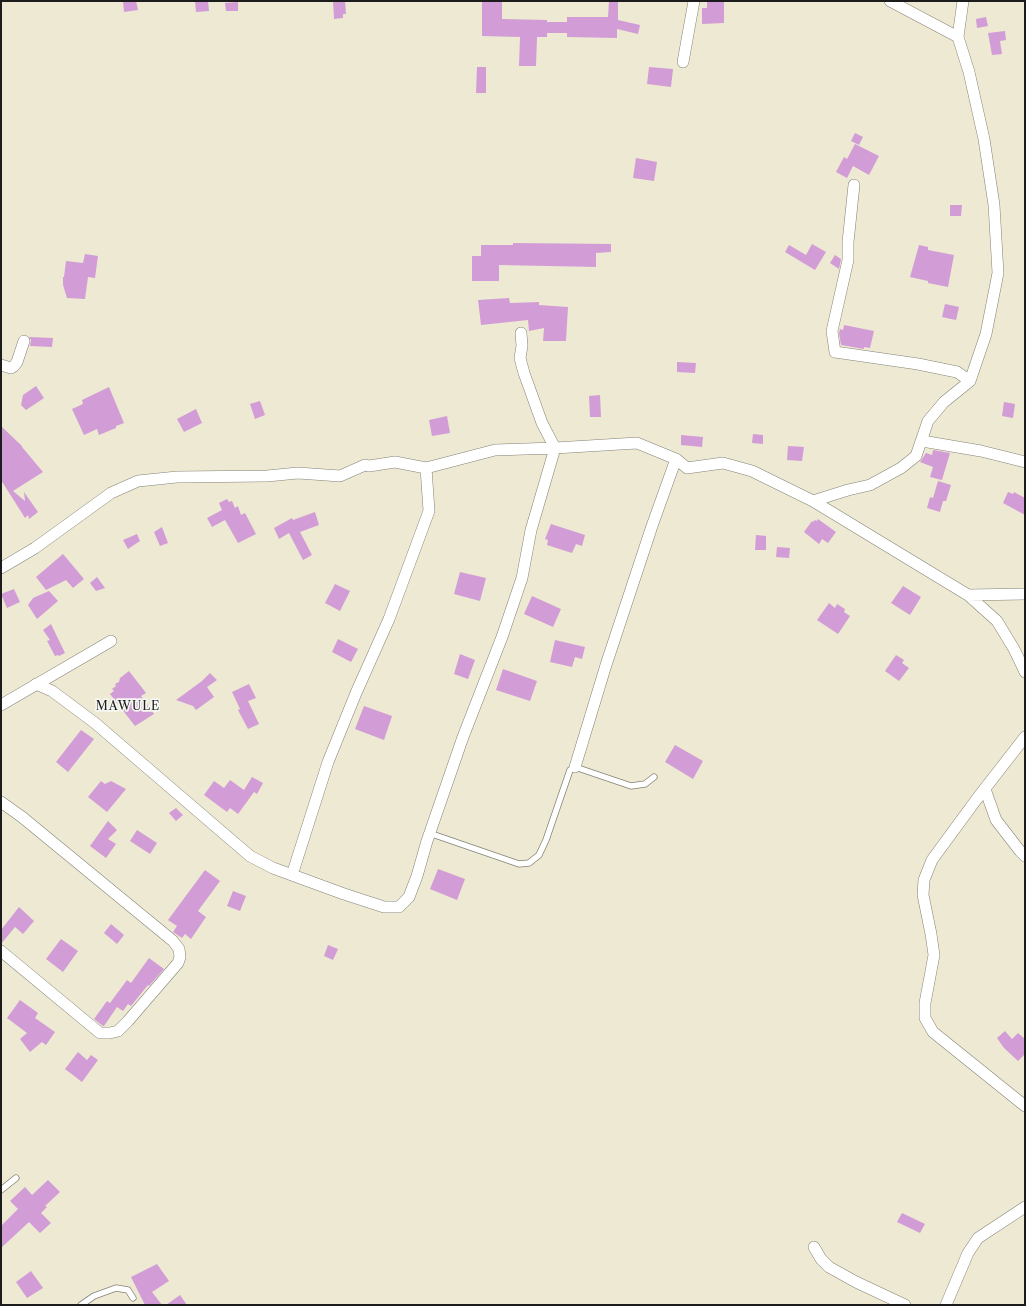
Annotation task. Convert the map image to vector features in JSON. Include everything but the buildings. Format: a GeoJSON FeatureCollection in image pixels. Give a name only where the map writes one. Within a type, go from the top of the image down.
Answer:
{"type":"FeatureCollection","features":[{"type":"Feature","properties":{"kind":"street"},"geometry":{"type":"LineString","coordinates":[[683,62],[694,1]]}},
{"type":"Feature","properties":{"kind":"street"},"geometry":{"type":"LineString","coordinates":[[890,1],[958,37]]}},
{"type":"Feature","properties":{"kind":"street"},"geometry":{"type":"LineString","coordinates":[[813,501],[870,485],[901,468],[916,456],[928,421],[944,402],[970,382],[986,334],[998,273],[994,205],[984,139],[969,72],[958,37],[963,1]]}},
{"type":"Feature","properties":{"kind":"street"},"geometry":{"type":"LineString","coordinates":[[854,185],[848,242],[848,260],[832,331],[835,352],[918,364],[957,372],[970,382]]}},
{"type":"Feature","properties":{"kind":"street"},"geometry":{"type":"LineString","coordinates":[[36,684],[52,691],[89,718],[250,856],[273,868],[384,907],[399,907],[409,897],[417,876],[429,833],[522,578],[531,530],[555,448],[542,423],[524,373],[520,358],[522,346],[521,333]]}},
{"type":"Feature","properties":{"kind":"street"},"geometry":{"type":"LineString","coordinates":[[1,365],[11,368],[14,366],[17,362],[24,340]]}},
{"type":"Feature","properties":{"kind":"street"},"geometry":{"type":"LineString","coordinates":[[922,441],[981,450],[1025,462]]}},
{"type":"Feature","properties":{"kind":"street"},"geometry":{"type":"LineString","coordinates":[[1,568],[35,548],[112,492],[138,481],[177,477],[267,476],[298,473],[340,476],[365,466],[395,462],[426,468],[495,450],[637,443],[676,459],[687,468],[723,463],[752,471],[813,501],[968,595],[998,621],[1025,672]]}},
{"type":"Feature","properties":{"kind":"street"},"geometry":{"type":"LineString","coordinates":[[575,767],[615,636],[676,459]]}},
{"type":"Feature","properties":{"kind":"street"},"geometry":{"type":"LineString","coordinates":[[292,875],[328,762],[356,693],[389,619],[429,511],[426,468]]}},
{"type":"Feature","properties":{"kind":"street"},"geometry":{"type":"LineString","coordinates":[[968,595],[1025,594]]}},
{"type":"Feature","properties":{"kind":"street"},"geometry":{"type":"LineString","coordinates":[[1,705],[111,641]]}},
{"type":"Feature","properties":{"kind":"street"},"geometry":{"type":"LineString","coordinates":[[1025,737],[932,860],[924,880],[923,894],[934,955],[925,1003],[925,1018],[933,1032],[1025,1106]]}},
{"type":"Feature","properties":{"kind":"street"},"geometry":{"type":"LineString","coordinates":[[985,789],[996,820],[1025,856]]}},
{"type":"Feature","properties":{"kind":"street"},"geometry":{"type":"LineString","coordinates":[[1,802],[22,817],[174,941],[179,949],[180,957],[178,963],[118,1031],[100,1033],[1,950]]}},
{"type":"Feature","properties":{"kind":"street"},"geometry":{"type":"LineString","coordinates":[[946,1305],[968,1252],[978,1238],[1025,1206]]}},
{"type":"Feature","properties":{"kind":"street"},"geometry":{"type":"LineString","coordinates":[[814,1247],[821,1259],[829,1267],[856,1282],[905,1305]]}},
{"type":"Feature","properties":{"kind":"lane"},"geometry":{"type":"LineString","coordinates":[[429,833],[520,864],[529,863],[539,855],[546,840],[570,770],[575,767],[630,786],[645,784],[654,777]]}},
{"type":"Feature","properties":{"kind":"lane"},"geometry":{"type":"LineString","coordinates":[[1,1190],[16,1178]]}},
{"type":"Feature","properties":{"kind":"lane"},"geometry":{"type":"LineString","coordinates":[[81,1305],[94,1296],[116,1288],[128,1290],[133,1298]]}},
{"type":"Feature","properties":{"kind":"district","name":"MAWULE"},"geometry":{"type":"Point","coordinates":[128,707]}}]}
